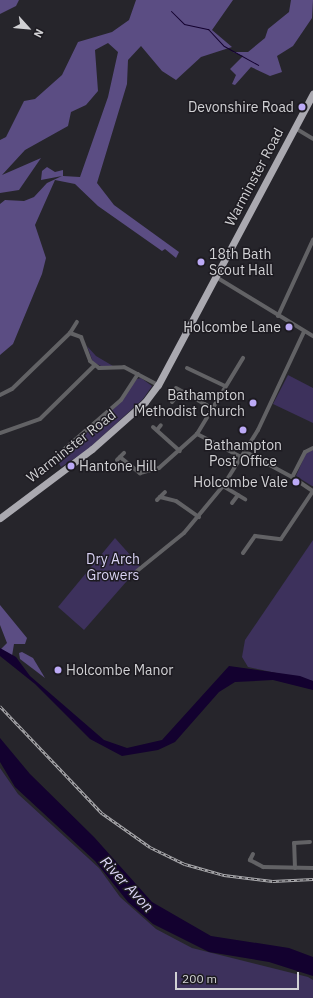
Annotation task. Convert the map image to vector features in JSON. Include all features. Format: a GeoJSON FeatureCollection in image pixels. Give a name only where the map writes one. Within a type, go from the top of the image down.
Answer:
{"type":"FeatureCollection","features":[{"type":"Feature","properties":{"kind":"highway","name":"Warminster Road"},"geometry":{"type":"LineString","coordinates":[[0,518],[92,449],[145,402],[158,385],[313,94]]}},
{"type":"Feature","properties":{"kind":"street"},"geometry":{"type":"LineString","coordinates":[[295,128],[313,139]]}},
{"type":"Feature","properties":{"kind":"street"},"geometry":{"type":"LineString","coordinates":[[278,316],[313,240]]}},
{"type":"Feature","properties":{"kind":"street"},"geometry":{"type":"LineString","coordinates":[[216,277],[304,332],[313,336]]}},
{"type":"Feature","properties":{"kind":"street"},"geometry":{"type":"LineString","coordinates":[[1,395],[70,333],[77,322]]}},
{"type":"Feature","properties":{"kind":"street"},"geometry":{"type":"LineString","coordinates":[[137,572],[199,517],[223,486],[241,457],[304,332]]}},
{"type":"Feature","properties":{"kind":"street"},"geometry":{"type":"LineString","coordinates":[[70,333],[81,337],[94,365],[102,369],[124,367],[158,385]]}},
{"type":"Feature","properties":{"kind":"street"},"geometry":{"type":"LineString","coordinates":[[124,453],[118,459],[140,473],[159,468],[198,434],[238,362],[243,358]]}},
{"type":"Feature","properties":{"kind":"street"},"geometry":{"type":"LineString","coordinates":[[0,433],[40,419],[94,365]]}},
{"type":"Feature","properties":{"kind":"street"},"geometry":{"type":"LineString","coordinates":[[187,368],[226,386]]}},
{"type":"Feature","properties":{"kind":"street"},"geometry":{"type":"LineString","coordinates":[[61,452],[103,417],[138,374]]}},
{"type":"Feature","properties":{"kind":"street"},"geometry":{"type":"LineString","coordinates":[[176,388],[212,408]]}},
{"type":"Feature","properties":{"kind":"street"},"geometry":{"type":"LineString","coordinates":[[0,390],[1,395]]}},
{"type":"Feature","properties":{"kind":"street"},"geometry":{"type":"LineString","coordinates":[[172,402],[181,391]]}},
{"type":"Feature","properties":{"kind":"street"},"geometry":{"type":"LineString","coordinates":[[157,430],[161,425]]}},
{"type":"Feature","properties":{"kind":"street"},"geometry":{"type":"LineString","coordinates":[[153,427],[180,451]]}},
{"type":"Feature","properties":{"kind":"street"},"geometry":{"type":"LineString","coordinates":[[198,434],[241,457]]}},
{"type":"Feature","properties":{"kind":"street"},"geometry":{"type":"LineString","coordinates":[[292,477],[305,452],[313,448]]}},
{"type":"Feature","properties":{"kind":"street"},"geometry":{"type":"LineString","coordinates":[[243,553],[255,536],[281,539],[313,491],[292,477],[244,451]]}},
{"type":"Feature","properties":{"kind":"street"},"geometry":{"type":"LineString","coordinates":[[223,486],[244,499]]}},
{"type":"Feature","properties":{"kind":"street"},"geometry":{"type":"LineString","coordinates":[[166,492],[158,499],[176,501],[199,517]]}},
{"type":"Feature","properties":{"kind":"street"},"geometry":{"type":"LineString","coordinates":[[232,503],[238,495]]}},
{"type":"Feature","properties":{"kind":"street"},"geometry":{"type":"LineString","coordinates":[[295,868],[294,843],[310,842]]}},
{"type":"Feature","properties":{"kind":"street"},"geometry":{"type":"LineString","coordinates":[[252,854],[250,860],[258,866],[313,868]]}},
{"type":"Feature","properties":{"kind":"green space"},"geometry":{"type":"Polygon","coordinates":[[[87,346],[96,356],[113,366],[103,367],[93,362],[87,346]]]}},
{"type":"Feature","properties":{"kind":"green space"},"geometry":{"type":"Polygon","coordinates":[[[288,375],[313,388],[313,423],[273,404],[288,375]]]}},
{"type":"Feature","properties":{"kind":"green space"},"geometry":{"type":"Polygon","coordinates":[[[141,378],[152,386],[143,399],[86,451],[61,467],[56,458],[105,418],[137,379],[141,378]]]}},
{"type":"Feature","properties":{"kind":"green space"},"geometry":{"type":"Polygon","coordinates":[[[313,450],[312,486],[296,476],[306,453],[313,450]]]}},
{"type":"Feature","properties":{"kind":"green space","name":"Dry Arch Growers"},"geometry":{"type":"Polygon","coordinates":[[[115,538],[140,566],[84,630],[58,607],[115,538]]]}},
{"type":"Feature","properties":{"kind":"green space"},"geometry":{"type":"Polygon","coordinates":[[[313,540],[313,681],[248,667],[242,657],[245,640],[313,540]]]}},
{"type":"Feature","properties":{"kind":"green space"},"geometry":{"type":"Polygon","coordinates":[[[0,768],[18,794],[99,868],[120,897],[156,929],[192,948],[308,977],[313,980],[313,998],[0,998],[0,768]]]}},
{"type":"Feature","properties":{"kind":"shaded area"},"geometry":{"type":"Polygon","coordinates":[[[0,0],[19,0],[16,6],[0,14],[0,0]]]}},
{"type":"Feature","properties":{"kind":"shaded area"},"geometry":{"type":"Polygon","coordinates":[[[136,0],[233,0],[212,30],[232,47],[201,57],[176,80],[162,71],[141,46],[128,60],[127,84],[97,183],[114,205],[179,252],[176,258],[165,249],[162,251],[98,206],[75,184],[55,180],[35,225],[46,258],[42,274],[13,344],[0,355],[0,204],[5,200],[24,201],[34,197],[47,183],[62,176],[41,180],[42,171],[47,167],[55,172],[63,170],[63,176],[80,177],[108,97],[118,52],[108,43],[95,50],[98,91],[86,105],[71,112],[68,126],[25,150],[2,175],[41,158],[19,190],[0,193],[0,140],[6,137],[24,101],[35,99],[62,75],[78,42],[112,32],[129,20],[136,0]]]}},
{"type":"Feature","properties":{"kind":"shaded area"},"geometry":{"type":"Polygon","coordinates":[[[291,0],[313,0],[312,18],[293,46],[277,56],[282,72],[270,76],[251,67],[235,85],[232,84],[236,75],[230,69],[243,56],[233,52],[248,52],[265,38],[268,29],[289,12],[291,0]]]}},
{"type":"Feature","properties":{"kind":"shaded area"},"geometry":{"type":"Polygon","coordinates":[[[0,605],[27,638],[25,644],[14,644],[12,656],[1,649],[7,643],[0,625],[0,605]]]}},
{"type":"Feature","properties":{"kind":"shaded area"},"geometry":{"type":"Polygon","coordinates":[[[22,652],[33,658],[45,678],[20,659],[19,653],[22,652]]]}},
{"type":"Feature","properties":{"kind":"water"},"geometry":{"type":"Polygon","coordinates":[[[0,648],[16,657],[30,676],[104,740],[127,748],[162,740],[229,666],[300,676],[313,681],[313,690],[273,680],[235,682],[219,692],[175,742],[158,750],[122,756],[90,739],[35,684],[0,656],[0,648]]]}},
{"type":"Feature","properties":{"kind":"water","name":"River Avon"},"geometry":{"type":"Polygon","coordinates":[[[0,738],[30,774],[94,837],[152,902],[211,936],[289,948],[313,957],[313,976],[269,962],[209,952],[153,924],[128,902],[95,861],[15,787],[0,762],[0,738]]]}},
{"type":"Feature","properties":{"kind":"waterway"},"geometry":{"type":"LineString","coordinates":[[171,11],[184,24],[208,29],[224,46],[258,65]]}},
{"type":"Feature","properties":{"kind":"railway"},"geometry":{"type":"LineString","coordinates":[[0,706],[102,813],[150,847],[185,864],[224,875],[273,881],[313,879]]}},
{"type":"Feature","properties":{"kind":"place","name":"Devonshire Road"},"geometry":{"type":"Point","coordinates":[302,107]}},
{"type":"Feature","properties":{"kind":"place","name":"18th Bath Scout Hall"},"geometry":{"type":"Point","coordinates":[201,262]}},
{"type":"Feature","properties":{"kind":"place","name":"Holcombe Lane"},"geometry":{"type":"Point","coordinates":[289,327]}},
{"type":"Feature","properties":{"kind":"place","name":"Bathampton Methodist Church"},"geometry":{"type":"Point","coordinates":[253,403]}},
{"type":"Feature","properties":{"kind":"place","name":"Bathampton Post Office"},"geometry":{"type":"Point","coordinates":[243,430]}},
{"type":"Feature","properties":{"kind":"place","name":"Hantone Hill"},"geometry":{"type":"Point","coordinates":[71,466]}},
{"type":"Feature","properties":{"kind":"place","name":"Holcombe Vale"},"geometry":{"type":"Point","coordinates":[296,482]}},
{"type":"Feature","properties":{"kind":"place","name":"Holcombe Manor"},"geometry":{"type":"Point","coordinates":[58,670]}}]}
